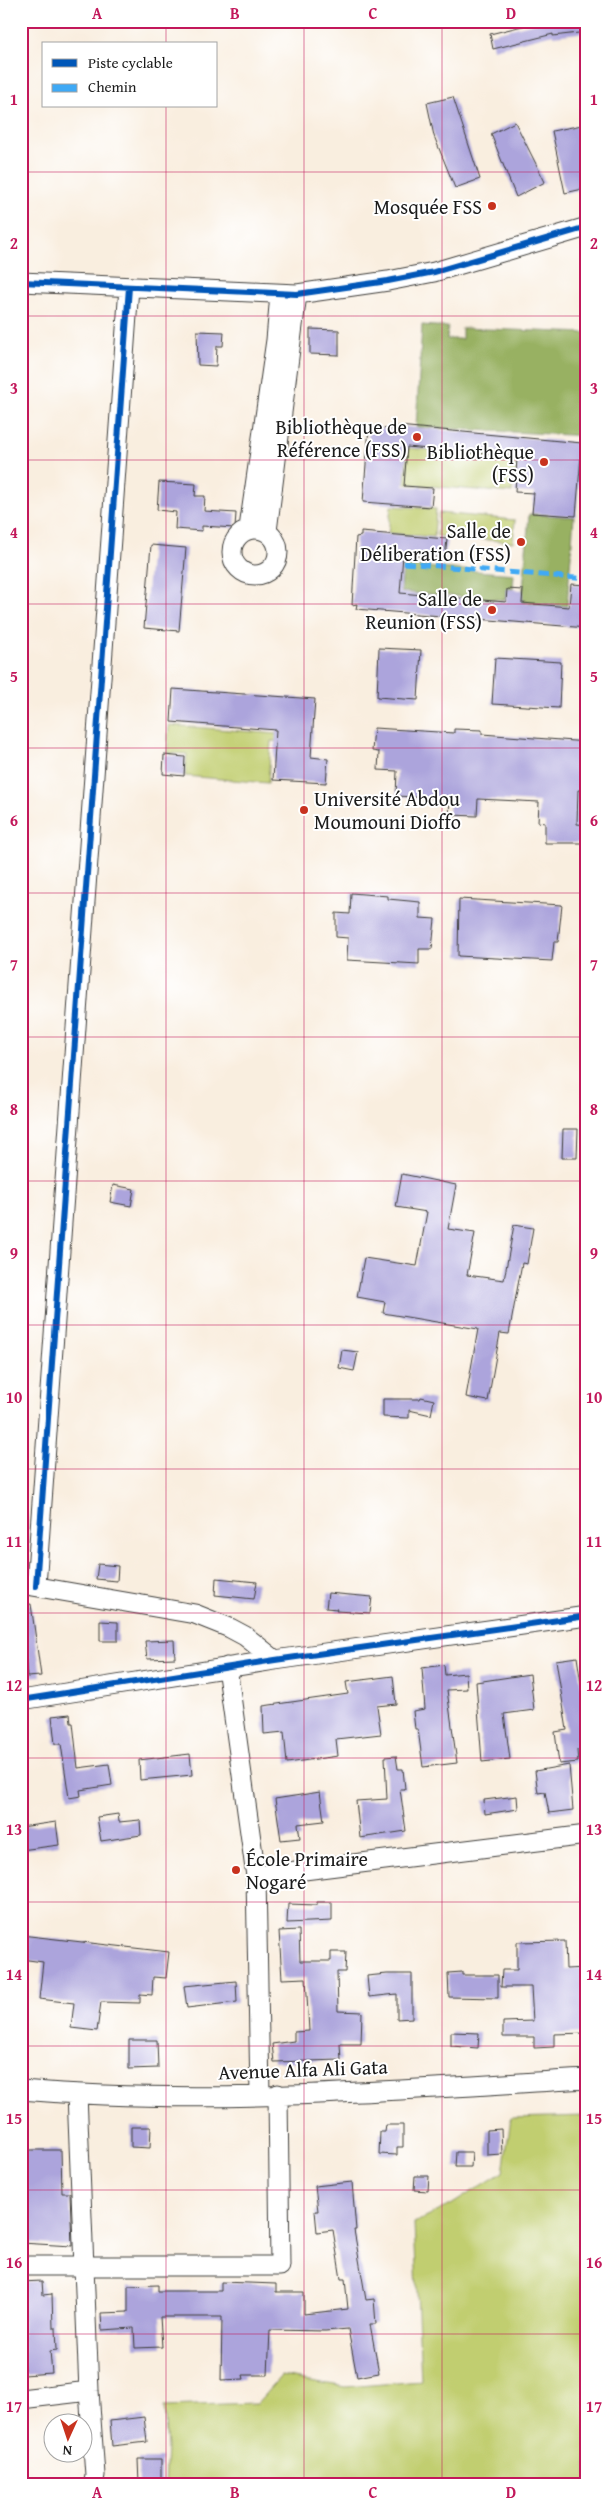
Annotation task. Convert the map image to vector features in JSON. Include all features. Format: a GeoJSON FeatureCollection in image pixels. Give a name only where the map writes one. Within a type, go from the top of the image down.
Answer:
{"type":"FeatureCollection","features":[{"type":"Feature","properties":{"kind":"street"},"geometry":{"type":"LineString","coordinates":[[21,282],[288,294],[388,281],[434,272],[587,227]]}},
{"type":"Feature","properties":{"kind":"street"},"geometry":{"type":"LineString","coordinates":[[129,287],[29,1585],[195,1614],[245,1636],[275,1660]]}},
{"type":"Feature","properties":{"kind":"street"},"geometry":{"type":"LineString","coordinates":[[258,530],[288,294]]}},
{"type":"Feature","properties":{"kind":"street"},"geometry":{"type":"LineString","coordinates":[[21,1700],[275,1660],[587,1616]]}},
{"type":"Feature","properties":{"kind":"street"},"geometry":{"type":"LineString","coordinates":[[21,2266],[280,2266],[256,1876],[227,1668]]}},
{"type":"Feature","properties":{"kind":"street"},"geometry":{"type":"LineString","coordinates":[[256,1876],[587,1835]]}},
{"type":"Feature","properties":{"kind":"street","name":"Avenue Alfa Ali Gata"},"geometry":{"type":"LineString","coordinates":[[21,2090],[77,2094],[269,2095],[587,2079]]}},
{"type":"Feature","properties":{"kind":"street"},"geometry":{"type":"LineString","coordinates":[[77,2094],[89,2391],[95,2475],[93,2485]]}},
{"type":"Feature","properties":{"kind":"street"},"geometry":{"type":"LineString","coordinates":[[21,2399],[89,2391]]}},
{"type":"Feature","properties":{"kind":"green space"},"geometry":{"type":"Polygon","coordinates":[[[422,325],[448,327],[447,339],[462,339],[462,328],[587,333],[587,436],[416,427],[422,325]]]}},
{"type":"Feature","properties":{"kind":"green space"},"geometry":{"type":"Polygon","coordinates":[[[408,448],[529,458],[528,475],[513,474],[512,493],[405,484],[408,448]]]}},
{"type":"Feature","properties":{"kind":"green space"},"geometry":{"type":"Polygon","coordinates":[[[391,506],[436,509],[434,537],[388,533],[391,506]]]}},
{"type":"Feature","properties":{"kind":"green space"},"geometry":{"type":"Polygon","coordinates":[[[439,513],[515,520],[513,542],[437,536],[439,513]]]}},
{"type":"Feature","properties":{"kind":"green space"},"geometry":{"type":"Polygon","coordinates":[[[529,514],[574,517],[567,606],[522,602],[529,514]]]}},
{"type":"Feature","properties":{"kind":"green space"},"geometry":{"type":"Polygon","coordinates":[[[403,565],[514,574],[513,589],[506,589],[505,600],[401,592],[403,565]]]}},
{"type":"Feature","properties":{"kind":"green space"},"geometry":{"type":"Polygon","coordinates":[[[169,725],[302,736],[296,743],[271,741],[268,783],[185,776],[187,754],[167,753],[169,725]]]}},
{"type":"Feature","properties":{"kind":"green space"},"geometry":{"type":"Polygon","coordinates":[[[587,2116],[587,2485],[165,2485],[167,2448],[164,2406],[257,2403],[281,2376],[346,2387],[421,2381],[414,2223],[451,2205],[503,2172],[511,2118],[587,2116]]]}},
{"type":"Feature","properties":{"kind":"building"},"geometry":{"type":"Polygon","coordinates":[[[543,21],[587,21],[587,32],[553,36],[553,34],[493,49],[490,34],[543,21]]]}},
{"type":"Feature","properties":{"kind":"building"},"geometry":{"type":"Polygon","coordinates":[[[453,97],[480,179],[455,188],[434,136],[427,103],[453,97]]]}},
{"type":"Feature","properties":{"kind":"building"},"geometry":{"type":"Polygon","coordinates":[[[515,122],[545,182],[516,197],[491,134],[515,122]]]}},
{"type":"Feature","properties":{"kind":"building"},"geometry":{"type":"Polygon","coordinates":[[[587,124],[587,188],[565,193],[552,131],[587,124]]]}},
{"type":"Feature","properties":{"kind":"building"},"geometry":{"type":"Polygon","coordinates":[[[310,329],[339,330],[339,355],[310,354],[310,329]]]}},
{"type":"Feature","properties":{"kind":"building"},"geometry":{"type":"Polygon","coordinates":[[[197,331],[224,332],[223,346],[217,346],[216,366],[198,365],[197,331]]]}},
{"type":"Feature","properties":{"kind":"building"},"geometry":{"type":"Polygon","coordinates":[[[398,426],[582,443],[576,516],[532,513],[534,493],[515,492],[517,457],[407,447],[404,486],[433,488],[431,507],[363,502],[369,427],[398,430],[398,426]]]}},
{"type":"Feature","properties":{"kind":"building"},"geometry":{"type":"Polygon","coordinates":[[[159,482],[196,484],[195,496],[205,496],[204,511],[236,513],[235,528],[202,526],[202,531],[175,529],[176,512],[157,510],[159,482]]]}},
{"type":"Feature","properties":{"kind":"building"},"geometry":{"type":"Polygon","coordinates":[[[361,532],[447,539],[445,558],[403,555],[400,593],[506,602],[507,589],[523,590],[522,603],[569,607],[571,584],[587,585],[587,628],[356,609],[357,604],[352,605],[356,537],[361,536],[361,532]]]}},
{"type":"Feature","properties":{"kind":"building"},"geometry":{"type":"Polygon","coordinates":[[[151,545],[186,548],[179,631],[144,628],[151,545]]]}},
{"type":"Feature","properties":{"kind":"building"},"geometry":{"type":"Polygon","coordinates":[[[379,648],[421,650],[418,700],[377,697],[379,648]]]}},
{"type":"Feature","properties":{"kind":"building"},"geometry":{"type":"Polygon","coordinates":[[[495,658],[561,662],[559,708],[492,704],[495,658]]]}},
{"type":"Feature","properties":{"kind":"building"},"geometry":{"type":"Polygon","coordinates":[[[173,689],[315,699],[311,757],[328,759],[326,783],[273,780],[276,730],[171,722],[173,689]]]}},
{"type":"Feature","properties":{"kind":"building"},"geometry":{"type":"Polygon","coordinates":[[[374,728],[454,733],[454,729],[482,730],[482,734],[587,742],[587,790],[578,790],[577,824],[587,825],[587,843],[545,843],[545,823],[538,822],[539,802],[478,799],[477,816],[449,815],[450,799],[396,796],[397,771],[378,770],[379,752],[372,751],[374,728]]]}},
{"type":"Feature","properties":{"kind":"building"},"geometry":{"type":"Polygon","coordinates":[[[164,755],[185,757],[184,776],[163,774],[164,755]]]}},
{"type":"Feature","properties":{"kind":"building"},"geometry":{"type":"Polygon","coordinates":[[[351,893],[388,896],[388,899],[420,902],[420,918],[435,919],[432,949],[419,949],[419,964],[347,960],[348,938],[336,937],[336,913],[350,914],[351,893]]]}},
{"type":"Feature","properties":{"kind":"building"},"geometry":{"type":"Polygon","coordinates":[[[459,899],[562,905],[558,942],[554,942],[552,961],[458,956],[459,899]]]}},
{"type":"Feature","properties":{"kind":"building"},"geometry":{"type":"Polygon","coordinates":[[[563,1129],[578,1129],[577,1158],[562,1158],[563,1129]]]}},
{"type":"Feature","properties":{"kind":"building"},"geometry":{"type":"Polygon","coordinates":[[[402,1174],[456,1185],[448,1229],[475,1233],[467,1275],[504,1280],[514,1225],[533,1228],[527,1264],[522,1263],[509,1334],[500,1333],[488,1401],[466,1397],[478,1329],[383,1313],[385,1302],[357,1297],[364,1258],[417,1266],[427,1212],[396,1207],[402,1174]]]}},
{"type":"Feature","properties":{"kind":"building"},"geometry":{"type":"Polygon","coordinates":[[[113,1185],[134,1189],[131,1206],[110,1202],[113,1185]]]}},
{"type":"Feature","properties":{"kind":"building"},"geometry":{"type":"Polygon","coordinates":[[[342,1350],[358,1352],[354,1371],[339,1368],[342,1350]]]}},
{"type":"Feature","properties":{"kind":"building"},"geometry":{"type":"Polygon","coordinates":[[[421,1397],[434,1400],[431,1415],[409,1410],[409,1418],[383,1417],[383,1399],[420,1399],[421,1397]]]}},
{"type":"Feature","properties":{"kind":"building"},"geometry":{"type":"Polygon","coordinates":[[[98,1564],[118,1566],[117,1581],[96,1579],[98,1564]]]}},
{"type":"Feature","properties":{"kind":"building"},"geometry":{"type":"Polygon","coordinates":[[[216,1578],[257,1582],[254,1599],[215,1595],[216,1578]]]}},
{"type":"Feature","properties":{"kind":"building"},"geometry":{"type":"Polygon","coordinates":[[[328,1593],[372,1597],[370,1613],[336,1611],[337,1609],[326,1608],[328,1593]]]}},
{"type":"Feature","properties":{"kind":"building"},"geometry":{"type":"Polygon","coordinates":[[[31,1604],[41,1676],[27,1677],[21,1605],[31,1604]]]}},
{"type":"Feature","properties":{"kind":"building"},"geometry":{"type":"Polygon","coordinates":[[[100,1621],[118,1622],[118,1641],[100,1641],[100,1621]]]}},
{"type":"Feature","properties":{"kind":"building"},"geometry":{"type":"Polygon","coordinates":[[[174,1640],[175,1658],[147,1659],[145,1641],[174,1640]]]}},
{"type":"Feature","properties":{"kind":"building"},"geometry":{"type":"Polygon","coordinates":[[[577,1657],[587,1724],[587,1748],[577,1750],[578,1762],[559,1764],[555,1732],[567,1730],[556,1660],[577,1657]]]}},
{"type":"Feature","properties":{"kind":"building"},"geometry":{"type":"Polygon","coordinates":[[[444,1665],[445,1675],[466,1673],[467,1689],[447,1690],[457,1763],[423,1767],[418,1729],[415,1729],[413,1711],[425,1709],[422,1668],[444,1665]]]}},
{"type":"Feature","properties":{"kind":"building"},"geometry":{"type":"Polygon","coordinates":[[[530,1674],[534,1710],[504,1714],[510,1759],[482,1762],[476,1682],[530,1674]]]}},
{"type":"Feature","properties":{"kind":"building"},"geometry":{"type":"Polygon","coordinates":[[[393,1676],[396,1704],[377,1706],[381,1734],[336,1739],[338,1756],[287,1763],[284,1732],[264,1734],[263,1706],[348,1694],[346,1682],[393,1676]]]}},
{"type":"Feature","properties":{"kind":"building"},"geometry":{"type":"Polygon","coordinates":[[[70,1714],[71,1723],[73,1723],[78,1768],[109,1764],[112,1785],[80,1790],[81,1796],[69,1798],[61,1744],[55,1744],[52,1716],[70,1714]]]}},
{"type":"Feature","properties":{"kind":"building"},"geometry":{"type":"Polygon","coordinates":[[[190,1754],[192,1775],[140,1780],[139,1760],[190,1754]]]}},
{"type":"Feature","properties":{"kind":"building"},"geometry":{"type":"Polygon","coordinates":[[[396,1756],[398,1769],[403,1769],[405,1789],[400,1789],[406,1831],[360,1838],[356,1801],[387,1799],[385,1757],[396,1756]]]}},
{"type":"Feature","properties":{"kind":"building"},"geometry":{"type":"Polygon","coordinates":[[[569,1765],[573,1810],[549,1813],[545,1792],[538,1793],[535,1771],[569,1765]]]}},
{"type":"Feature","properties":{"kind":"building"},"geometry":{"type":"Polygon","coordinates":[[[320,1792],[324,1821],[298,1824],[300,1838],[281,1840],[275,1799],[320,1792]]]}},
{"type":"Feature","properties":{"kind":"building"},"geometry":{"type":"Polygon","coordinates":[[[517,1796],[518,1809],[485,1814],[484,1800],[517,1796]]]}},
{"type":"Feature","properties":{"kind":"building"},"geometry":{"type":"Polygon","coordinates":[[[118,1814],[119,1822],[140,1820],[141,1835],[101,1841],[97,1817],[118,1814]]]}},
{"type":"Feature","properties":{"kind":"building"},"geometry":{"type":"Polygon","coordinates":[[[56,1822],[59,1845],[21,1850],[21,1827],[56,1822]]]}},
{"type":"Feature","properties":{"kind":"building"},"geometry":{"type":"Polygon","coordinates":[[[317,1902],[332,1902],[332,1921],[287,1923],[288,1904],[317,1905],[317,1902]]]}},
{"type":"Feature","properties":{"kind":"building"},"geometry":{"type":"Polygon","coordinates":[[[299,1930],[300,1961],[331,1961],[331,1952],[346,1952],[345,1972],[337,1972],[338,2011],[362,2012],[361,2044],[340,2044],[341,2060],[274,2062],[272,2044],[294,2041],[294,2032],[309,2031],[306,1978],[282,1979],[279,1931],[299,1930]]]}},
{"type":"Feature","properties":{"kind":"building"},"geometry":{"type":"Polygon","coordinates":[[[21,1935],[169,1952],[166,1978],[153,1977],[152,1995],[140,1994],[140,2003],[101,2002],[97,2031],[71,2028],[74,2003],[39,1999],[43,1962],[21,1959],[21,1935]]]}},
{"type":"Feature","properties":{"kind":"building"},"geometry":{"type":"Polygon","coordinates":[[[565,1941],[566,1969],[587,1968],[586,2033],[554,2034],[554,2047],[534,2048],[534,2037],[503,2037],[503,2022],[533,2021],[531,1987],[501,1987],[502,1970],[517,1970],[517,1942],[565,1941]]]}},
{"type":"Feature","properties":{"kind":"building"},"geometry":{"type":"Polygon","coordinates":[[[462,1972],[462,1975],[498,1975],[498,1998],[449,1997],[448,1973],[462,1972]]]}},
{"type":"Feature","properties":{"kind":"building"},"geometry":{"type":"Polygon","coordinates":[[[412,1974],[412,2018],[397,2019],[397,1994],[369,1997],[367,1976],[412,1974]]]}},
{"type":"Feature","properties":{"kind":"building"},"geometry":{"type":"Polygon","coordinates":[[[236,1981],[237,2002],[187,2008],[184,1986],[236,1981]]]}},
{"type":"Feature","properties":{"kind":"building"},"geometry":{"type":"Polygon","coordinates":[[[451,2032],[479,2033],[478,2048],[451,2046],[451,2032]]]}},
{"type":"Feature","properties":{"kind":"building"},"geometry":{"type":"Polygon","coordinates":[[[129,2040],[157,2040],[158,2068],[129,2069],[129,2040]]]}},
{"type":"Feature","properties":{"kind":"building"},"geometry":{"type":"Polygon","coordinates":[[[386,2125],[403,2125],[403,2147],[397,2147],[397,2155],[379,2154],[380,2132],[385,2132],[386,2125]]]}},
{"type":"Feature","properties":{"kind":"building"},"geometry":{"type":"Polygon","coordinates":[[[131,2127],[151,2127],[150,2148],[131,2147],[131,2127]]]}},
{"type":"Feature","properties":{"kind":"building"},"geometry":{"type":"Polygon","coordinates":[[[501,2129],[502,2154],[487,2155],[487,2130],[501,2129]]]}},
{"type":"Feature","properties":{"kind":"building"},"geometry":{"type":"Polygon","coordinates":[[[21,2150],[61,2150],[62,2193],[70,2193],[72,2246],[21,2243],[21,2150]]]}},
{"type":"Feature","properties":{"kind":"building"},"geometry":{"type":"Polygon","coordinates":[[[456,2152],[472,2152],[471,2167],[455,2167],[456,2152]]]}},
{"type":"Feature","properties":{"kind":"building"},"geometry":{"type":"Polygon","coordinates":[[[415,2176],[429,2176],[428,2191],[414,2190],[415,2176]]]}},
{"type":"Feature","properties":{"kind":"building"},"geometry":{"type":"Polygon","coordinates":[[[352,2182],[356,2230],[354,2230],[366,2300],[374,2299],[376,2324],[370,2324],[379,2373],[357,2377],[348,2329],[325,2331],[270,2330],[268,2375],[243,2375],[244,2379],[221,2380],[222,2317],[160,2317],[162,2347],[135,2348],[134,2328],[102,2330],[101,2313],[128,2312],[128,2286],[158,2285],[158,2291],[221,2291],[221,2282],[276,2284],[276,2292],[304,2292],[304,2314],[348,2309],[345,2279],[341,2279],[333,2230],[317,2232],[315,2211],[318,2211],[315,2186],[352,2182]]]}},
{"type":"Feature","properties":{"kind":"building"},"geometry":{"type":"Polygon","coordinates":[[[42,2281],[43,2295],[52,2294],[53,2328],[56,2328],[57,2350],[50,2351],[52,2373],[24,2375],[21,2282],[42,2281]]]}},
{"type":"Feature","properties":{"kind":"building"},"geometry":{"type":"Polygon","coordinates":[[[144,2417],[147,2442],[112,2446],[110,2421],[144,2417]]]}},
{"type":"Feature","properties":{"kind":"building"},"geometry":{"type":"Polygon","coordinates":[[[138,2459],[161,2459],[161,2485],[139,2485],[138,2459]]]}},
{"type":"Feature","properties":{"kind":"marked path"},"geometry":{"type":"LineString","coordinates":[[404,563],[587,579]]}},
{"type":"Feature","properties":{"kind":"cycle path"},"geometry":{"type":"LineString","coordinates":[[21,282],[297,294],[388,281],[434,272],[587,227]]}},
{"type":"Feature","properties":{"kind":"cycle path"},"geometry":{"type":"LineString","coordinates":[[36,1586],[129,287]]}},
{"type":"Feature","properties":{"kind":"cycle path"},"geometry":{"type":"LineString","coordinates":[[21,1700],[275,1660],[587,1616]]}},
{"type":"Feature","properties":{"kind":"place","name":"Mosquée FSS"},"geometry":{"type":"Point","coordinates":[492,206]}},
{"type":"Feature","properties":{"kind":"place","name":"Bibliothèque de Référence (FSS)"},"geometry":{"type":"Point","coordinates":[417,437]}},
{"type":"Feature","properties":{"kind":"place","name":"Bibliothèque (FSS)"},"geometry":{"type":"Point","coordinates":[544,462]}},
{"type":"Feature","properties":{"kind":"place","name":"Salle de Déliberation (FSS)"},"geometry":{"type":"Point","coordinates":[521,542]}},
{"type":"Feature","properties":{"kind":"place","name":"Salle de Reunion (FSS)"},"geometry":{"type":"Point","coordinates":[492,610]}},
{"type":"Feature","properties":{"kind":"place","name":"Université Abdou Moumouni Dioffo"},"geometry":{"type":"Point","coordinates":[304,810]}},
{"type":"Feature","properties":{"kind":"place","name":"École Primaire Nogaré"},"geometry":{"type":"Point","coordinates":[236,1870]}}]}
